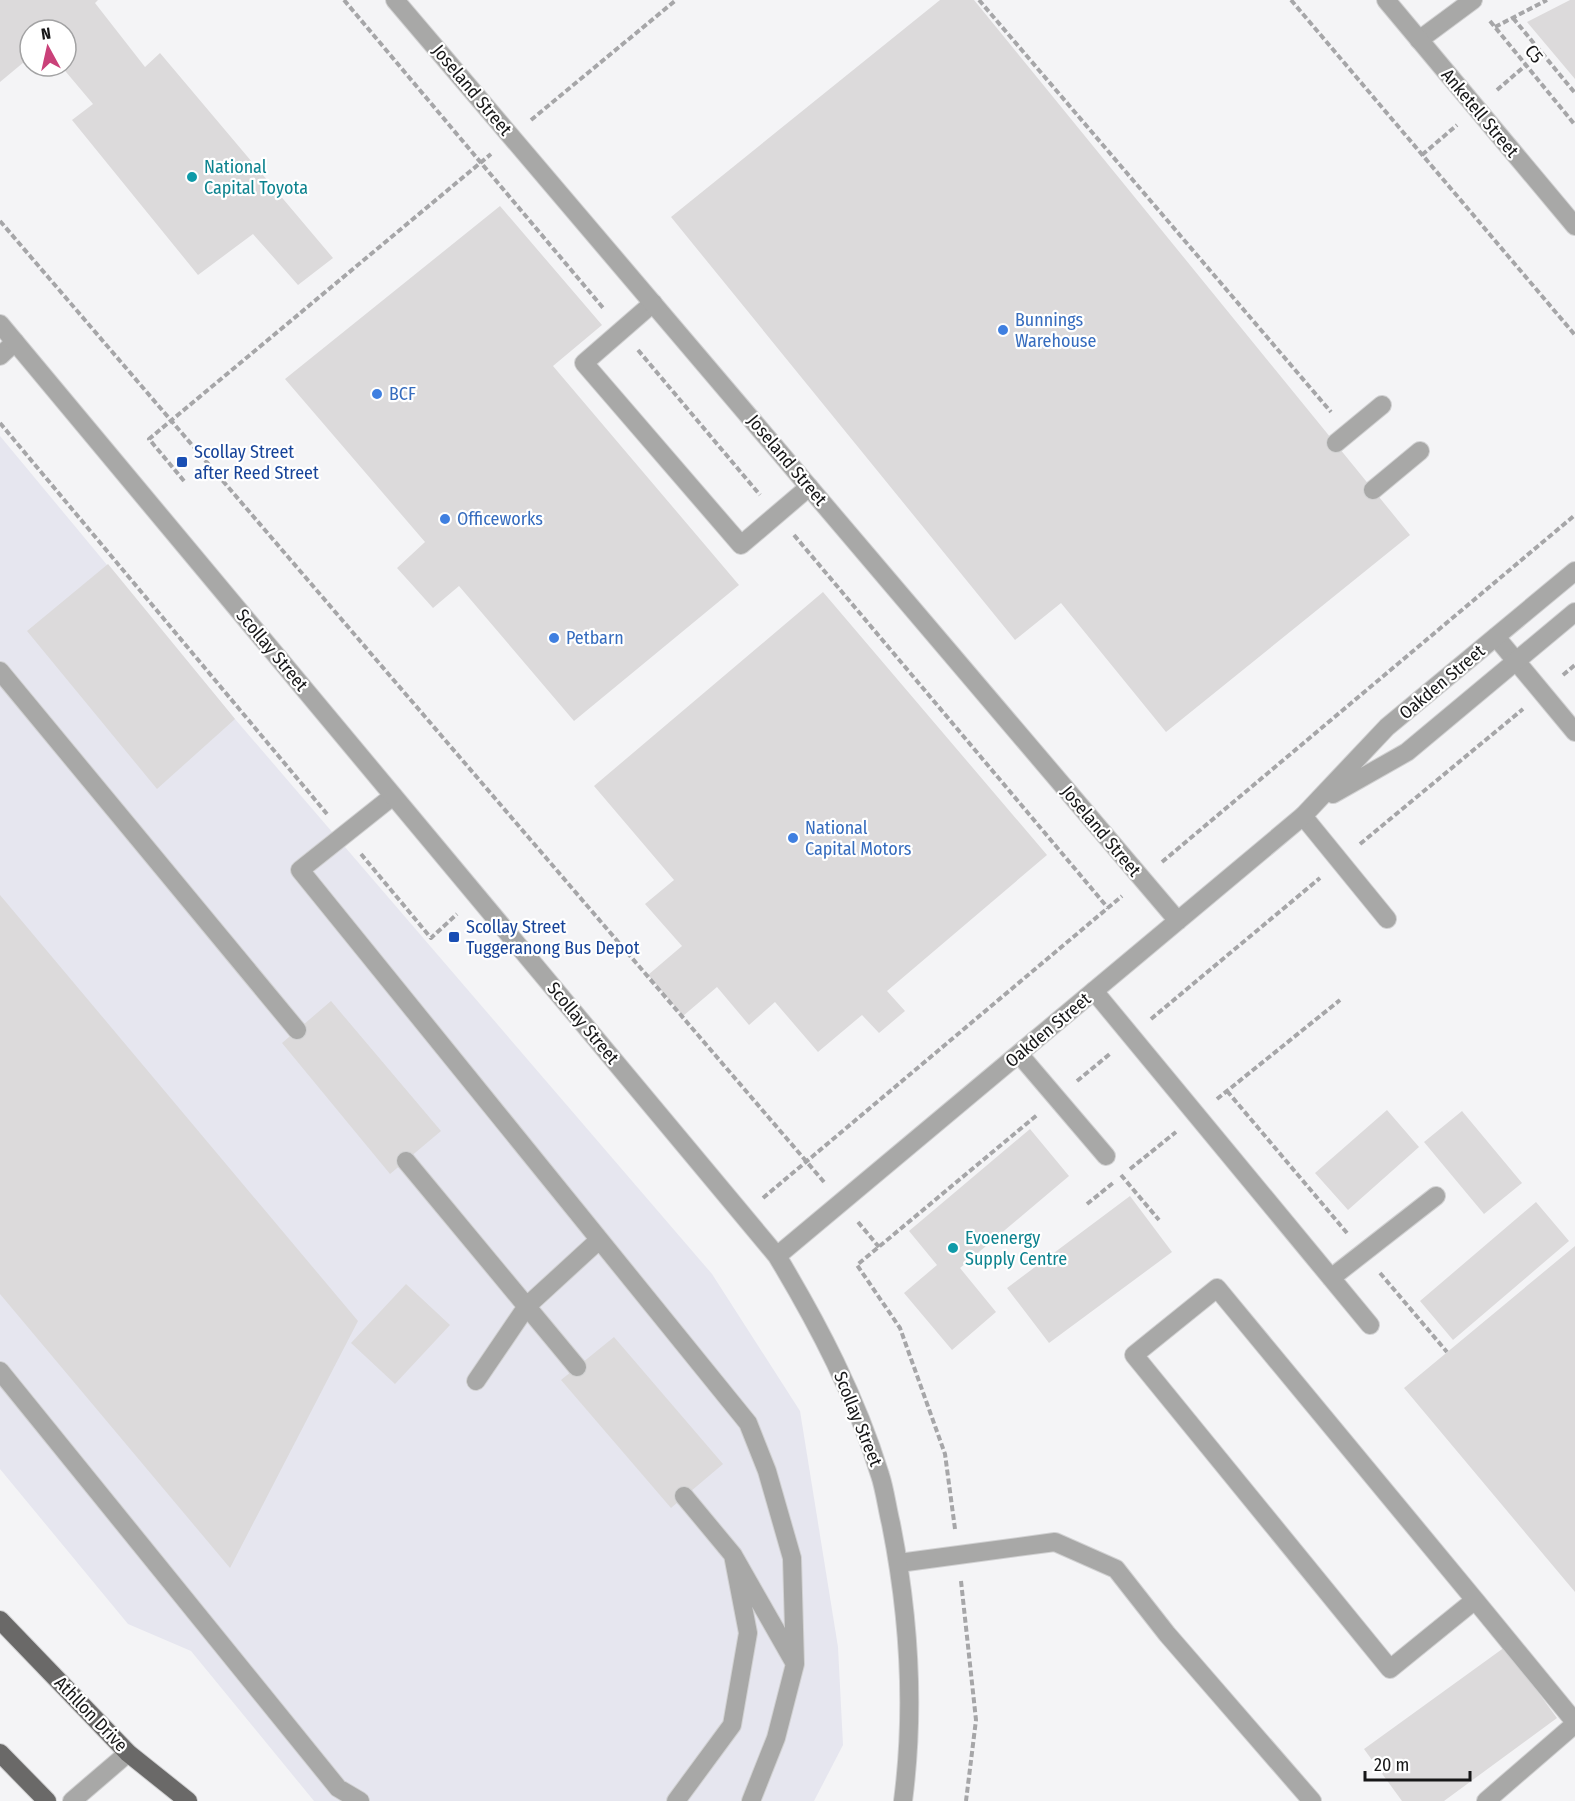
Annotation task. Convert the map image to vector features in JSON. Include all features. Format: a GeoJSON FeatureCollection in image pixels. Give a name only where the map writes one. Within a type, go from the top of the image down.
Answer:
{"type":"FeatureCollection","features":[{"type":"Feature","properties":{"kind":"main road","name":"Athllon Drive"},"geometry":{"type":"LineString","coordinates":[[0,1620],[128,1753],[188,1801]]}},
{"type":"Feature","properties":{"kind":"main road"},"geometry":{"type":"LineString","coordinates":[[0,1752],[47,1801]]}},
{"type":"Feature","properties":{"kind":"street","name":"Joseland Street"},"geometry":{"type":"LineString","coordinates":[[395,0],[1178,921]]}},
{"type":"Feature","properties":{"kind":"street","name":"Anketell Street"},"geometry":{"type":"LineString","coordinates":[[1386,0],[1575,226]]}},
{"type":"Feature","properties":{"kind":"street"},"geometry":{"type":"LineString","coordinates":[[1419,40],[1473,0]]}},
{"type":"Feature","properties":{"kind":"street"},"geometry":{"type":"LineString","coordinates":[[653,303],[584,363],[741,545],[809,487]]}},
{"type":"Feature","properties":{"kind":"street","name":"Scollay Street"},"geometry":{"type":"LineString","coordinates":[[0,324],[777,1256],[817,1322],[850,1392],[881,1476],[899,1563],[909,1667],[909,1723],[903,1801]]}},
{"type":"Feature","properties":{"kind":"street"},"geometry":{"type":"LineString","coordinates":[[0,356],[15,342]]}},
{"type":"Feature","properties":{"kind":"street"},"geometry":{"type":"LineString","coordinates":[[1342,438],[1382,405]]}},
{"type":"Feature","properties":{"kind":"street"},"geometry":{"type":"LineString","coordinates":[[1373,490],[1420,451]]}},
{"type":"Feature","properties":{"kind":"street","name":"Oakden Street"},"geometry":{"type":"LineString","coordinates":[[777,1256],[1303,816],[1318,803],[1387,728],[1575,571]]}},
{"type":"Feature","properties":{"kind":"street","name":"Oakden Street"},"geometry":{"type":"LineString","coordinates":[[1318,803],[1407,752],[1575,612]]}},
{"type":"Feature","properties":{"kind":"street"},"geometry":{"type":"LineString","coordinates":[[1496,637],[1575,732]]}},
{"type":"Feature","properties":{"kind":"street"},"geometry":{"type":"LineString","coordinates":[[0,671],[297,1030]]}},
{"type":"Feature","properties":{"kind":"street"},"geometry":{"type":"LineString","coordinates":[[393,796],[300,870],[748,1424],[767,1471],[792,1558],[795,1664],[776,1738],[751,1801]]}},
{"type":"Feature","properties":{"kind":"street"},"geometry":{"type":"LineString","coordinates":[[1303,816],[1387,919]]}},
{"type":"Feature","properties":{"kind":"street"},"geometry":{"type":"LineString","coordinates":[[1094,991],[1370,1325]]}},
{"type":"Feature","properties":{"kind":"street"},"geometry":{"type":"LineString","coordinates":[[1019,1054],[1106,1156]]}},
{"type":"Feature","properties":{"kind":"street"},"geometry":{"type":"LineString","coordinates":[[406,1161],[577,1367]]}},
{"type":"Feature","properties":{"kind":"street"},"geometry":{"type":"LineString","coordinates":[[1331,1278],[1436,1196]]}},
{"type":"Feature","properties":{"kind":"street"},"geometry":{"type":"LineString","coordinates":[[476,1381],[527,1306],[599,1240]]}},
{"type":"Feature","properties":{"kind":"street"},"geometry":{"type":"LineString","coordinates":[[1475,1600],[1390,1669],[1134,1354],[1217,1288],[1475,1600],[1575,1723],[1486,1801]]}},
{"type":"Feature","properties":{"kind":"street"},"geometry":{"type":"LineString","coordinates":[[0,1371],[338,1788],[360,1801]]}},
{"type":"Feature","properties":{"kind":"street"},"geometry":{"type":"LineString","coordinates":[[684,1496],[733,1555],[795,1664]]}},
{"type":"Feature","properties":{"kind":"street"},"geometry":{"type":"LineString","coordinates":[[899,1563],[1055,1542],[1116,1569],[1167,1634],[1312,1801]]}},
{"type":"Feature","properties":{"kind":"street"},"geometry":{"type":"LineString","coordinates":[[676,1801],[732,1725],[748,1633],[733,1555]]}},
{"type":"Feature","properties":{"kind":"street"},"geometry":{"type":"LineString","coordinates":[[72,1801],[128,1753]]}},
{"type":"Feature","properties":{"kind":"path"},"geometry":{"type":"LineString","coordinates":[[344,0],[1108,908]]}},
{"type":"Feature","properties":{"kind":"path"},"geometry":{"type":"LineString","coordinates":[[184,481],[149,439],[676,0]]}},
{"type":"Feature","properties":{"kind":"path"},"geometry":{"type":"LineString","coordinates":[[979,0],[1342,438]]}},
{"type":"Feature","properties":{"kind":"path"},"geometry":{"type":"LineString","coordinates":[[1291,0],[1575,335]]}},
{"type":"Feature","properties":{"kind":"path","name":"C5"},"geometry":{"type":"LineString","coordinates":[[1473,0],[1575,125]]}},
{"type":"Feature","properties":{"kind":"path"},"geometry":{"type":"LineString","coordinates":[[1495,27],[1547,0]]}},
{"type":"Feature","properties":{"kind":"path"},"geometry":{"type":"LineString","coordinates":[[1513,18],[1575,93]]}},
{"type":"Feature","properties":{"kind":"path"},"geometry":{"type":"LineString","coordinates":[[0,221],[879,1247]]}},
{"type":"Feature","properties":{"kind":"path"},"geometry":{"type":"LineString","coordinates":[[0,423],[431,938],[477,896]]}},
{"type":"Feature","properties":{"kind":"path"},"geometry":{"type":"LineString","coordinates":[[966,1801],[976,1720],[945,1454],[900,1328],[857,1265],[1575,665]]}},
{"type":"Feature","properties":{"kind":"path"},"geometry":{"type":"LineString","coordinates":[[1227,1091],[1447,1352]]}},
{"type":"Feature","properties":{"kind":"path"},"geometry":{"type":"LineString","coordinates":[[1106,1156],[1159,1220]]}},
{"type":"Feature","properties":{"kind":"shaded area"},"geometry":{"type":"Polygon","coordinates":[[[0,436],[235,719],[712,1274],[800,1411],[838,1647],[843,1745],[814,1801],[314,1801],[191,1651],[128,1624],[0,1469],[0,436]]]}},
{"type":"Feature","properties":{"kind":"building","name":"National Capital Toyota"},"geometry":{"type":"Polygon","coordinates":[[[0,0],[98,0],[95,3],[145,67],[160,53],[333,258],[298,285],[253,234],[198,275],[72,120],[93,104],[71,78],[78,78],[78,18],[18,18],[18,67],[0,82],[0,0]]]}},
{"type":"Feature","properties":{"kind":"building","name":"Bunnings Warehouse"},"geometry":{"type":"Polygon","coordinates":[[[940,0],[974,0],[1410,535],[1166,732],[1061,603],[1015,640],[671,217],[940,0]]]}},
{"type":"Feature","properties":{"kind":"building"},"geometry":{"type":"Polygon","coordinates":[[[1570,0],[1575,0],[1575,79],[1527,22],[1570,0]]]}},
{"type":"Feature","properties":{"kind":"building"},"geometry":{"type":"Polygon","coordinates":[[[500,206],[602,325],[553,366],[739,585],[574,721],[459,586],[433,608],[397,568],[425,542],[285,379],[500,206]]]}},
{"type":"Feature","properties":{"kind":"building"},"geometry":{"type":"Polygon","coordinates":[[[108,564],[235,719],[157,789],[27,631],[108,564]]]}},
{"type":"Feature","properties":{"kind":"building"},"geometry":{"type":"Polygon","coordinates":[[[823,592],[1047,855],[887,991],[905,1011],[879,1033],[862,1015],[818,1052],[775,1002],[749,1025],[717,987],[683,1016],[648,975],[682,946],[645,904],[674,880],[594,786],[823,592]]]}},
{"type":"Feature","properties":{"kind":"building"},"geometry":{"type":"Polygon","coordinates":[[[0,895],[358,1321],[230,1568],[0,1294],[0,895]]]}},
{"type":"Feature","properties":{"kind":"building"},"geometry":{"type":"Polygon","coordinates":[[[331,1001],[441,1131],[390,1174],[282,1043],[331,1001]]]}},
{"type":"Feature","properties":{"kind":"building"},"geometry":{"type":"Polygon","coordinates":[[[1387,1110],[1419,1147],[1348,1210],[1315,1173],[1387,1110]]]}},
{"type":"Feature","properties":{"kind":"building"},"geometry":{"type":"Polygon","coordinates":[[[1462,1111],[1522,1183],[1484,1214],[1424,1142],[1462,1111]]]}},
{"type":"Feature","properties":{"kind":"building","name":"Evoenergy Supply Centre"},"geometry":{"type":"Polygon","coordinates":[[[1030,1129],[1069,1176],[960,1268],[996,1312],[952,1350],[904,1293],[937,1265],[909,1231],[1030,1129]]]}},
{"type":"Feature","properties":{"kind":"building"},"geometry":{"type":"Polygon","coordinates":[[[1130,1196],[1172,1252],[1049,1343],[1007,1288],[1130,1196]]]}},
{"type":"Feature","properties":{"kind":"building"},"geometry":{"type":"Polygon","coordinates":[[[1536,1202],[1569,1241],[1453,1340],[1420,1301],[1536,1202]]]}},
{"type":"Feature","properties":{"kind":"building"},"geometry":{"type":"Polygon","coordinates":[[[1575,1246],[1575,1592],[1404,1388],[1575,1246]]]}},
{"type":"Feature","properties":{"kind":"building"},"geometry":{"type":"Polygon","coordinates":[[[406,1284],[450,1325],[395,1384],[351,1343],[406,1284]]]}},
{"type":"Feature","properties":{"kind":"building"},"geometry":{"type":"Polygon","coordinates":[[[614,1337],[723,1464],[671,1508],[561,1380],[614,1337]]]}},
{"type":"Feature","properties":{"kind":"building"},"geometry":{"type":"Polygon","coordinates":[[[1505,1647],[1557,1718],[1444,1801],[1402,1801],[1364,1749],[1505,1647]]]}},
{"type":"Feature","properties":{"kind":"place","name":"National Capital Toyota"},"geometry":{"type":"Point","coordinates":[192,177]}},
{"type":"Feature","properties":{"kind":"place","name":"Bunnings Warehouse"},"geometry":{"type":"Point","coordinates":[1003,330]}},
{"type":"Feature","properties":{"kind":"place","name":"BCF"},"geometry":{"type":"Point","coordinates":[377,394]}},
{"type":"Feature","properties":{"kind":"place","name":"Scollay Street after Reed Street"},"geometry":{"type":"Point","coordinates":[182,462]}},
{"type":"Feature","properties":{"kind":"place","name":"Officeworks"},"geometry":{"type":"Point","coordinates":[445,519]}},
{"type":"Feature","properties":{"kind":"place","name":"Petbarn"},"geometry":{"type":"Point","coordinates":[554,638]}},
{"type":"Feature","properties":{"kind":"place","name":"National Capital Motors"},"geometry":{"type":"Point","coordinates":[793,838]}},
{"type":"Feature","properties":{"kind":"place","name":"Scollay Street Tuggeranong Bus Depot"},"geometry":{"type":"Point","coordinates":[454,937]}},
{"type":"Feature","properties":{"kind":"place","name":"Evoenergy Supply Centre"},"geometry":{"type":"Point","coordinates":[953,1248]}}]}
